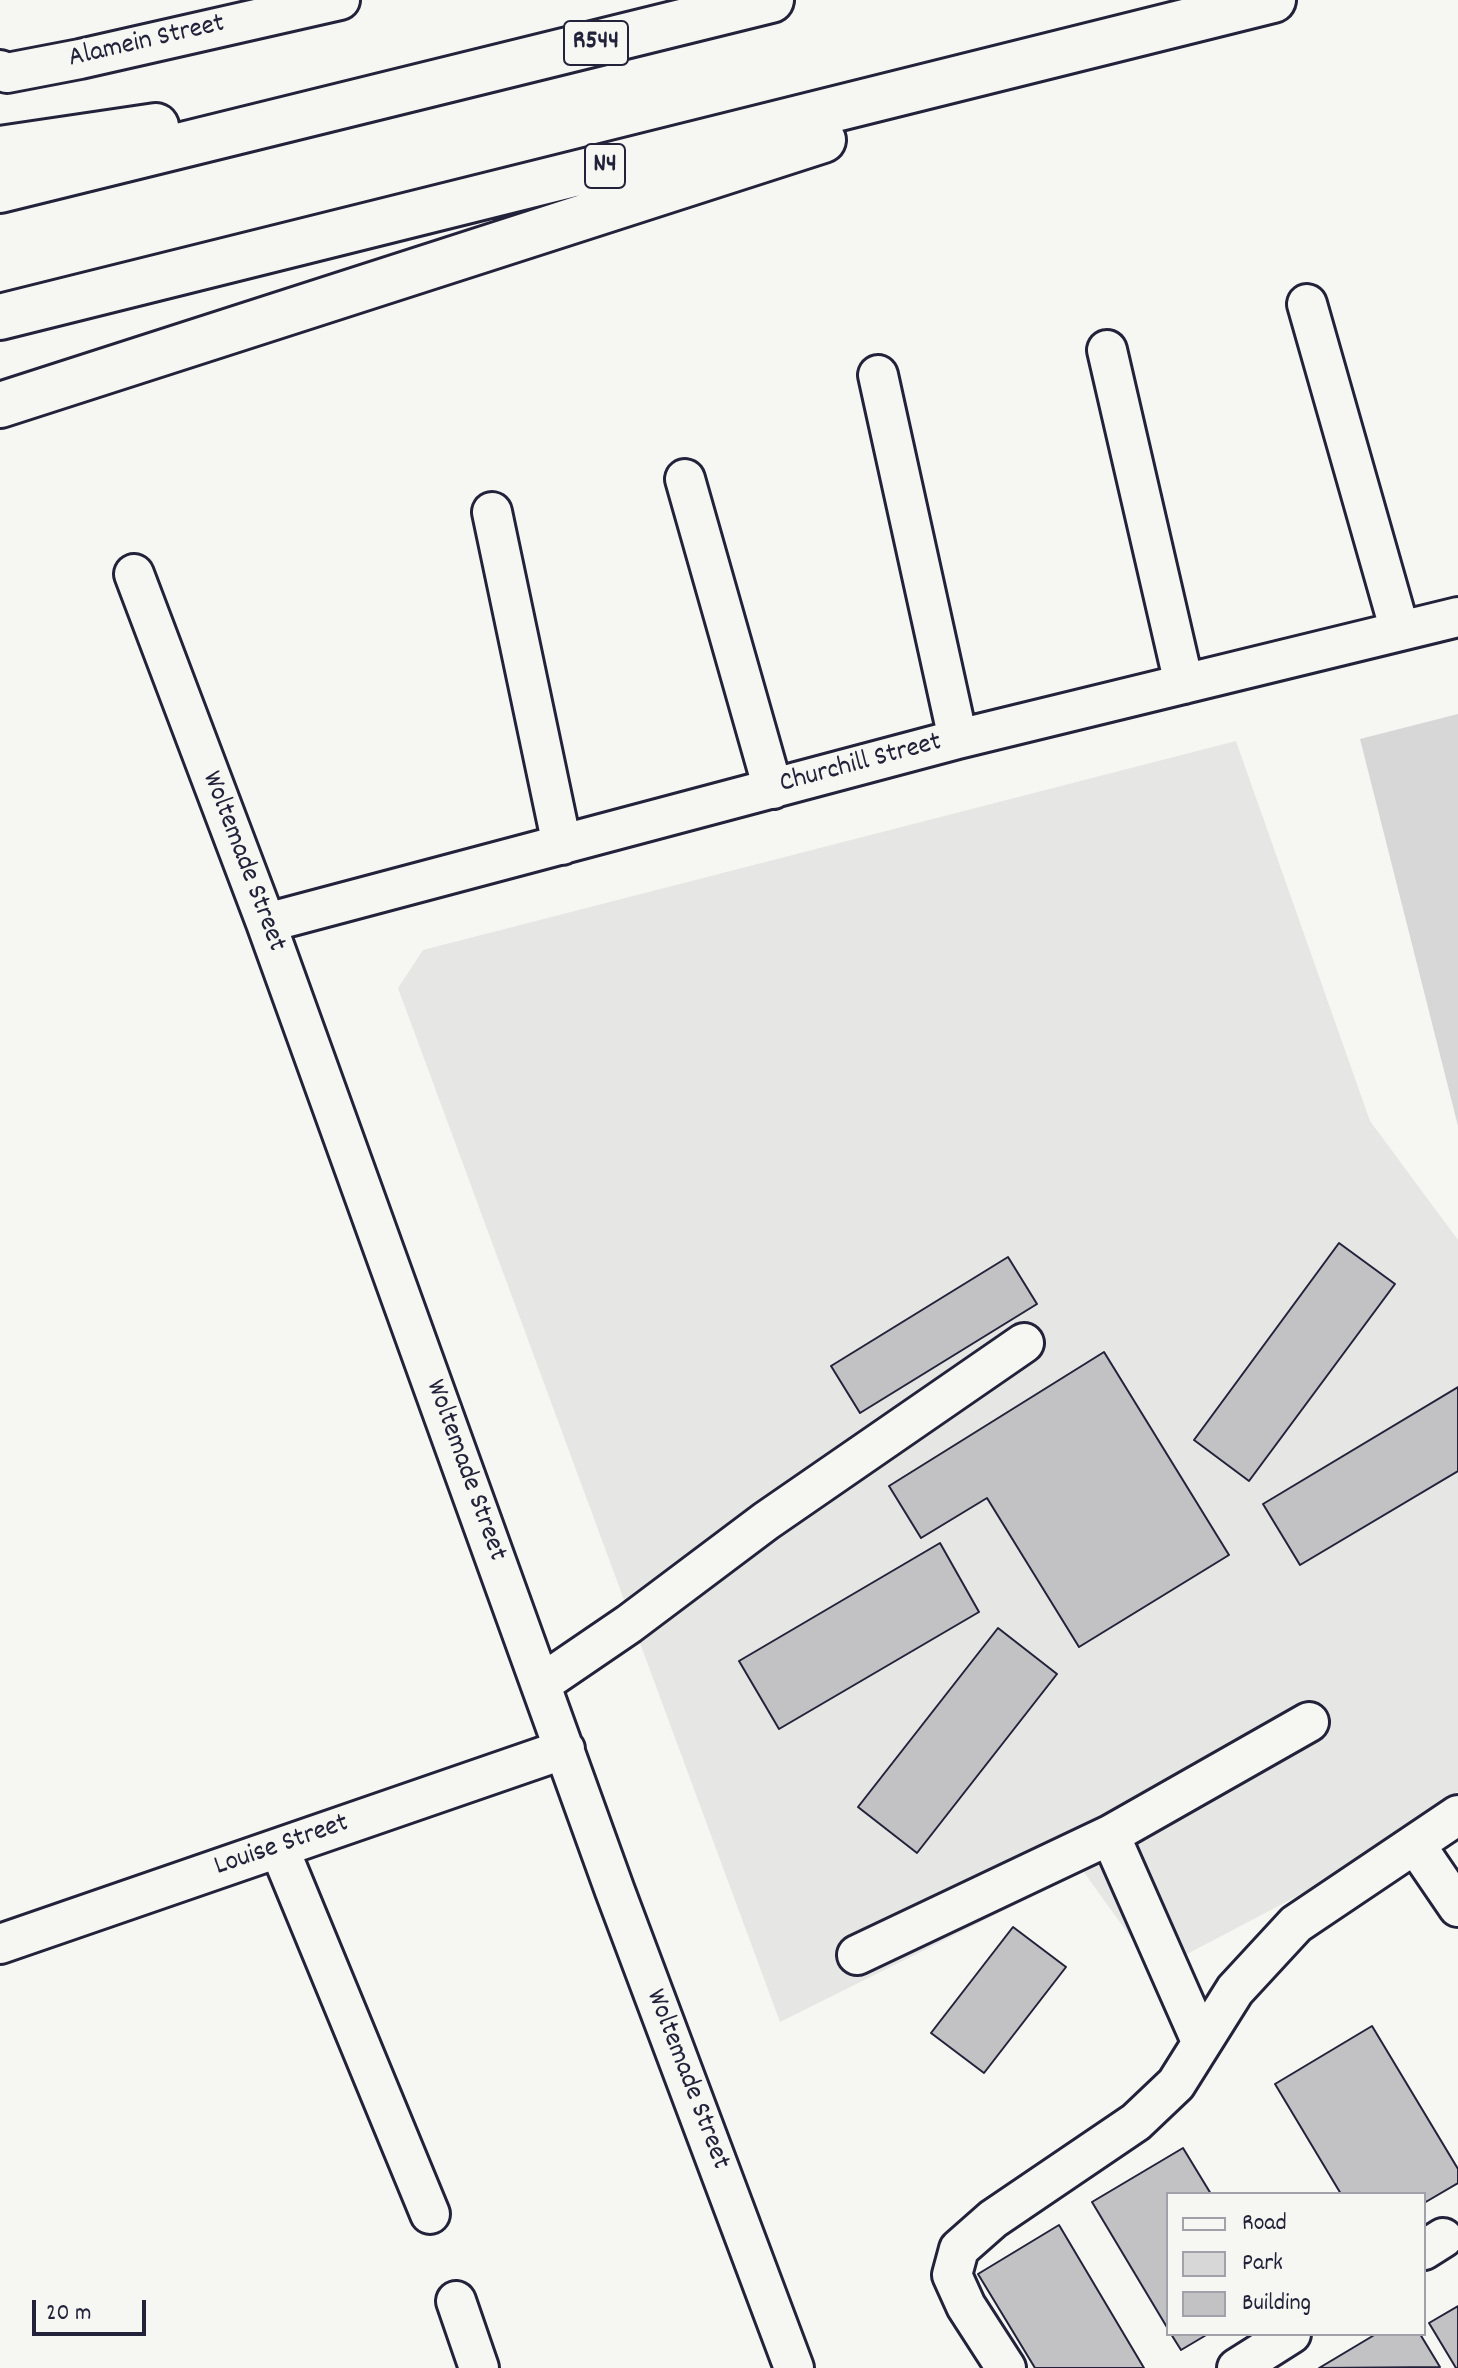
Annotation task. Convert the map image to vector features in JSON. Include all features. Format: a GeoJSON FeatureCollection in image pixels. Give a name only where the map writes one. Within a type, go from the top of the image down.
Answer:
{"type":"FeatureCollection","features":[{"type":"Feature","properties":{"kind":"highway","name":"R544"},"geometry":{"type":"LineString","coordinates":[[421,86],[771,0]]}},
{"type":"Feature","properties":{"kind":"highway"},"geometry":{"type":"LineString","coordinates":[[0,405],[1210,15],[1273,0]]}},
{"type":"Feature","properties":{"kind":"highway","name":"N4"},"geometry":{"type":"LineString","coordinates":[[0,317],[1210,15]]}},
{"type":"Feature","properties":{"kind":"highway"},"geometry":{"type":"LineString","coordinates":[[0,149],[421,86]]}},
{"type":"Feature","properties":{"kind":"highway"},"geometry":{"type":"LineString","coordinates":[[0,190],[421,86]]}},
{"type":"Feature","properties":{"kind":"street","name":"Alamein Street"},"geometry":{"type":"LineString","coordinates":[[0,70],[7,73],[80,59],[340,0]]}},
{"type":"Feature","properties":{"kind":"street"},"geometry":{"type":"LineString","coordinates":[[1307,304],[1400,631]]}},
{"type":"Feature","properties":{"kind":"street"},"geometry":{"type":"LineString","coordinates":[[1107,350],[1184,684]]}},
{"type":"Feature","properties":{"kind":"street"},"geometry":{"type":"LineString","coordinates":[[878,375],[958,739]]}},
{"type":"Feature","properties":{"kind":"street"},"geometry":{"type":"LineString","coordinates":[[685,479],[773,789]]}},
{"type":"Feature","properties":{"kind":"street"},"geometry":{"type":"LineString","coordinates":[[492,512],[562,845]]}},
{"type":"Feature","properties":{"kind":"street","name":"Woltemade Street"},"geometry":{"type":"LineString","coordinates":[[134,574],[266,923],[615,1891],[792,2367]]}},
{"type":"Feature","properties":{"kind":"street","name":"Churchill Street"},"geometry":{"type":"LineString","coordinates":[[266,923],[958,739],[1458,617]]}},
{"type":"Feature","properties":{"kind":"street"},"geometry":{"type":"LineString","coordinates":[[541,1684],[639,1616],[766,1521],[1024,1343]]}},
{"type":"Feature","properties":{"kind":"street"},"geometry":{"type":"LineString","coordinates":[[857,1955],[1110,1835],[1309,1722]]}},
{"type":"Feature","properties":{"kind":"street","name":"Louise Street"},"geometry":{"type":"LineString","coordinates":[[0,1944],[565,1749]]}},
{"type":"Feature","properties":{"kind":"street"},"geometry":{"type":"LineString","coordinates":[[1006,2368],[966,2306],[952,2275],[959,2249],[993,2219],[1136,2122],[1176,2084],[1235,1990],[1296,1924],[1458,1815]]}},
{"type":"Feature","properties":{"kind":"street"},"geometry":{"type":"LineString","coordinates":[[1110,1835],[1201,2041]]}},
{"type":"Feature","properties":{"kind":"street"},"geometry":{"type":"LineString","coordinates":[[1415,1844],[1458,1907]]}},
{"type":"Feature","properties":{"kind":"street"},"geometry":{"type":"LineString","coordinates":[[279,1848],[430,2214]]}},
{"type":"Feature","properties":{"kind":"street"},"geometry":{"type":"LineString","coordinates":[[456,2301],[479,2368]]}},
{"type":"Feature","properties":{"kind":"street"},"geometry":{"type":"LineString","coordinates":[[1237,2368],[1288,2336]]}},
{"type":"Feature","properties":{"kind":"shaded area"},"geometry":{"type":"Polygon","coordinates":[[[1236,741],[1370,1121],[1458,1240],[1458,1791],[1379,1853],[1155,1971],[1083,1871],[780,2022],[398,988],[423,950],[1236,741]]]}},
{"type":"Feature","properties":{"kind":"green space"},"geometry":{"type":"Polygon","coordinates":[[[1458,714],[1458,1126],[1360,739],[1458,714]]]}},
{"type":"Feature","properties":{"kind":"building"},"geometry":{"type":"Polygon","coordinates":[[[1339,1243],[1395,1284],[1249,1481],[1194,1440],[1339,1243]]]}},
{"type":"Feature","properties":{"kind":"building"},"geometry":{"type":"Polygon","coordinates":[[[1008,1257],[1037,1304],[860,1413],[831,1366],[1008,1257]]]}},
{"type":"Feature","properties":{"kind":"building"},"geometry":{"type":"Polygon","coordinates":[[[1104,1352],[1229,1555],[1079,1647],[987,1498],[921,1538],[889,1486],[1104,1352]]]}},
{"type":"Feature","properties":{"kind":"building"},"geometry":{"type":"Polygon","coordinates":[[[1458,1387],[1458,1471],[1300,1565],[1263,1504],[1458,1387]]]}},
{"type":"Feature","properties":{"kind":"building"},"geometry":{"type":"Polygon","coordinates":[[[940,1543],[979,1612],[779,1729],[739,1661],[940,1543]]]}},
{"type":"Feature","properties":{"kind":"building"},"geometry":{"type":"Polygon","coordinates":[[[998,1628],[1057,1674],[917,1853],[858,1807],[998,1628]]]}},
{"type":"Feature","properties":{"kind":"building"},"geometry":{"type":"Polygon","coordinates":[[[1013,1927],[1066,1967],[984,2073],[931,2033],[1013,1927]]]}},
{"type":"Feature","properties":{"kind":"building"},"geometry":{"type":"Polygon","coordinates":[[[1372,2026],[1458,2169],[1458,2183],[1426,2202],[1426,2192],[1340,2192],[1275,2084],[1372,2026]]]}},
{"type":"Feature","properties":{"kind":"building"},"geometry":{"type":"Polygon","coordinates":[[[1183,2148],[1210,2192],[1166,2192],[1166,2326],[1092,2202],[1183,2148]]]}},
{"type":"Feature","properties":{"kind":"building"},"geometry":{"type":"Polygon","coordinates":[[[1059,2225],[1144,2368],[1035,2368],[978,2274],[1059,2225]]]}},
{"type":"Feature","properties":{"kind":"building"},"geometry":{"type":"Polygon","coordinates":[[[1458,2306],[1458,2368],[1456,2368],[1429,2323],[1458,2306]]]}},
{"type":"Feature","properties":{"kind":"building"},"geometry":{"type":"Polygon","coordinates":[[[1172,2336],[1205,2336],[1181,2350],[1172,2336]]]}},
{"type":"Feature","properties":{"kind":"building"},"geometry":{"type":"Polygon","coordinates":[[[1373,2336],[1421,2336],[1440,2367],[1319,2368],[1373,2336]]]}}]}
